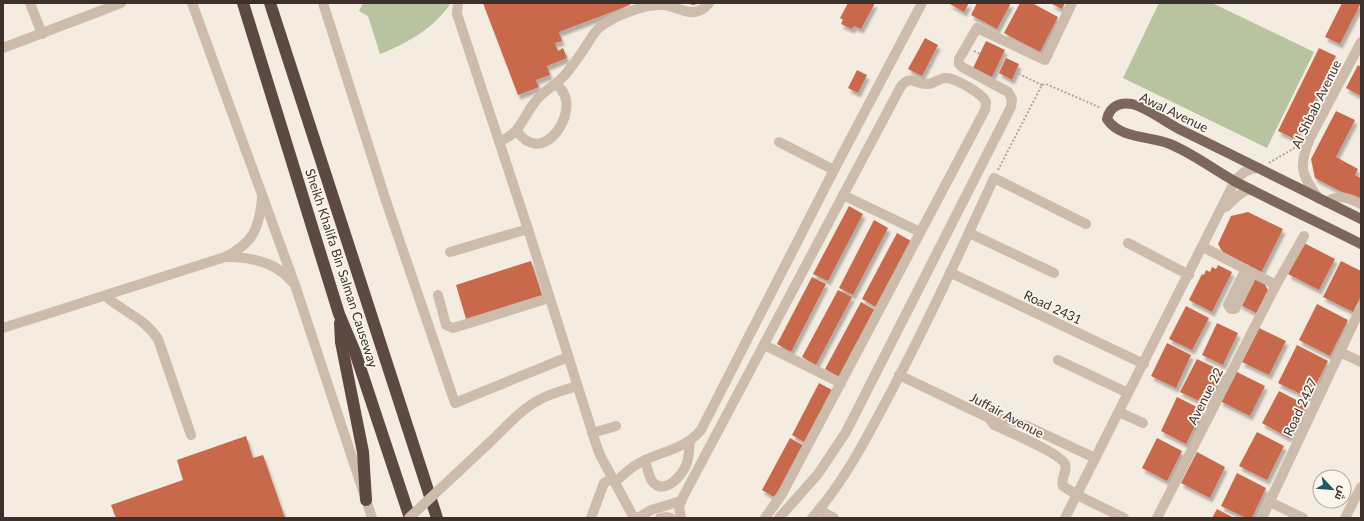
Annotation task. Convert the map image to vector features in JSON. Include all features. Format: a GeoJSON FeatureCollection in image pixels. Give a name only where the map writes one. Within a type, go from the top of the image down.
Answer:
{"type":"FeatureCollection","features":[{"type":"Feature","properties":{"kind":"highway","name":"Sheikh Khalifa Bin Salman Causeway"},"geometry":{"type":"LineString","coordinates":[[243,3],[339,314],[355,352],[409,518]]}},
{"type":"Feature","properties":{"kind":"highway","name":"Sheikh Khalifa Bin Salman Causeway"},"geometry":{"type":"LineString","coordinates":[[270,3],[437,518]]}},
{"type":"Feature","properties":{"kind":"highway"},"geometry":{"type":"LineString","coordinates":[[339,314],[340,342],[363,452],[366,500]]}},
{"type":"Feature","properties":{"kind":"main road","name":"Awal Avenue"},"geometry":{"type":"LineString","coordinates":[[1109,111],[1115,106],[1122,104],[1138,106],[1170,125],[1361,219]]}},
{"type":"Feature","properties":{"kind":"main road"},"geometry":{"type":"LineString","coordinates":[[1109,111],[1107,119],[1117,128],[1127,133],[1156,139],[1171,144],[1251,189],[1361,244]]}},
{"type":"Feature","properties":{"kind":"street"},"geometry":{"type":"LineString","coordinates":[[30,3],[42,34]]}},
{"type":"Feature","properties":{"kind":"street"},"geometry":{"type":"LineString","coordinates":[[3,48],[121,3]]}},
{"type":"Feature","properties":{"kind":"street"},"geometry":{"type":"LineString","coordinates":[[192,3],[295,286],[372,518]]}},
{"type":"Feature","properties":{"kind":"street"},"geometry":{"type":"LineString","coordinates":[[323,3],[386,201],[455,403],[568,357]]}},
{"type":"Feature","properties":{"kind":"street"},"geometry":{"type":"LineString","coordinates":[[458,3],[457,14],[528,229],[592,433],[600,455],[634,518]]}},
{"type":"Feature","properties":{"kind":"street"},"geometry":{"type":"LineString","coordinates":[[499,141],[512,136],[517,131],[535,102],[543,92],[556,84],[567,72],[590,38],[599,28],[637,6],[663,5],[692,13],[700,11],[710,3]]}},
{"type":"Feature","properties":{"kind":"street"},"geometry":{"type":"LineString","coordinates":[[591,518],[604,483],[614,480],[645,460],[678,448],[690,441],[706,423],[834,170],[922,3]]}},
{"type":"Feature","properties":{"kind":"street"},"geometry":{"type":"LineString","coordinates":[[779,518],[818,474],[846,432],[1011,107],[1012,99],[1008,92],[962,67],[958,64],[959,59],[977,28],[1045,60],[1072,3]]}},
{"type":"Feature","properties":{"kind":"street","name":"Al Shbab Avenue"},"geometry":{"type":"LineString","coordinates":[[1322,200],[1308,183],[1304,174],[1302,163],[1304,153],[1310,138],[1361,42]]}},
{"type":"Feature","properties":{"kind":"street"},"geometry":{"type":"LineString","coordinates":[[681,518],[679,507],[681,501],[903,83],[913,80],[928,84],[947,78],[954,80],[982,96],[986,102],[986,106],[782,494],[765,518]]}},
{"type":"Feature","properties":{"kind":"street"},"geometry":{"type":"LineString","coordinates":[[517,131],[522,138],[528,142],[536,144],[544,143],[550,139],[562,122],[567,104],[562,89],[556,84]]}},
{"type":"Feature","properties":{"kind":"street"},"geometry":{"type":"LineString","coordinates":[[779,142],[834,170]]}},
{"type":"Feature","properties":{"kind":"street"},"geometry":{"type":"LineString","coordinates":[[1065,518],[1236,181],[1247,170],[1259,168]]}},
{"type":"Feature","properties":{"kind":"street"},"geometry":{"type":"LineString","coordinates":[[812,518],[855,456],[899,375],[951,273],[994,178],[1086,224]]}},
{"type":"Feature","properties":{"kind":"street"},"geometry":{"type":"LineString","coordinates":[[1220,213],[1236,196],[1244,190],[1251,189]]}},
{"type":"Feature","properties":{"kind":"street"},"geometry":{"type":"LineString","coordinates":[[3,328],[225,257],[238,250],[249,241],[260,216],[262,195]]}},
{"type":"Feature","properties":{"kind":"street"},"geometry":{"type":"LineString","coordinates":[[843,195],[920,232]]}},
{"type":"Feature","properties":{"kind":"street"},"geometry":{"type":"LineString","coordinates":[[1322,200],[1341,196],[1352,199],[1361,204]]}},
{"type":"Feature","properties":{"kind":"street"},"geometry":{"type":"LineString","coordinates":[[450,252],[528,229]]}},
{"type":"Feature","properties":{"kind":"street"},"geometry":{"type":"LineString","coordinates":[[969,232],[1054,273]]}},
{"type":"Feature","properties":{"kind":"street","name":"Avenue 22"},"geometry":{"type":"LineString","coordinates":[[1158,518],[1276,285],[1304,236]]}},
{"type":"Feature","properties":{"kind":"street"},"geometry":{"type":"LineString","coordinates":[[1128,243],[1189,275]]}},
{"type":"Feature","properties":{"kind":"street"},"geometry":{"type":"LineString","coordinates":[[1203,247],[1276,285]]}},
{"type":"Feature","properties":{"kind":"street"},"geometry":{"type":"LineString","coordinates":[[225,257],[240,257],[262,262],[287,276],[295,286]]}},
{"type":"Feature","properties":{"kind":"street","name":"Road 2431"},"geometry":{"type":"LineString","coordinates":[[951,273],[1144,364]]}},
{"type":"Feature","properties":{"kind":"street"},"geometry":{"type":"LineString","coordinates":[[438,295],[444,321],[449,327],[453,328],[549,298]]}},
{"type":"Feature","properties":{"kind":"street"},"geometry":{"type":"LineString","coordinates":[[105,296],[117,306],[143,321],[152,329],[158,339],[191,435]]}},
{"type":"Feature","properties":{"kind":"street","name":"Road 2427"},"geometry":{"type":"LineString","coordinates":[[1262,518],[1361,307]]}},
{"type":"Feature","properties":{"kind":"street"},"geometry":{"type":"LineString","coordinates":[[764,345],[841,383]]}},
{"type":"Feature","properties":{"kind":"street"},"geometry":{"type":"LineString","coordinates":[[1340,352],[1361,362]]}},
{"type":"Feature","properties":{"kind":"street"},"geometry":{"type":"LineString","coordinates":[[1058,360],[1128,393]]}},
{"type":"Feature","properties":{"kind":"street","name":"Juffair Avenue"},"geometry":{"type":"LineString","coordinates":[[899,375],[989,418],[994,425],[1052,453],[1063,461],[1065,468],[1062,483],[1063,486],[1077,495]]}},
{"type":"Feature","properties":{"kind":"street"},"geometry":{"type":"LineString","coordinates":[[409,518],[513,421],[539,400],[577,386]]}},
{"type":"Feature","properties":{"kind":"street"},"geometry":{"type":"LineString","coordinates":[[1119,412],[1143,423]]}},
{"type":"Feature","properties":{"kind":"street"},"geometry":{"type":"LineString","coordinates":[[989,418],[1004,419],[1027,426],[1095,458]]}},
{"type":"Feature","properties":{"kind":"street"},"geometry":{"type":"LineString","coordinates":[[592,433],[616,426]]}},
{"type":"Feature","properties":{"kind":"street"},"geometry":{"type":"LineString","coordinates":[[645,460],[653,481],[658,485],[664,486],[670,484],[676,480],[685,469],[689,455],[690,441]]}},
{"type":"Feature","properties":{"kind":"street"},"geometry":{"type":"LineString","coordinates":[[1345,518],[1361,487]]}},
{"type":"Feature","properties":{"kind":"street"},"geometry":{"type":"LineString","coordinates":[[1077,495],[1124,518]]}},
{"type":"Feature","properties":{"kind":"street"},"geometry":{"type":"LineString","coordinates":[[638,518],[651,510],[681,501]]}},
{"type":"Feature","properties":{"kind":"street"},"geometry":{"type":"LineString","coordinates":[[1270,502],[1303,518]]}},
{"type":"Feature","properties":{"kind":"street"},"geometry":{"type":"LineString","coordinates":[[819,510],[834,518]]}},
{"type":"Feature","properties":{"kind":"street"},"geometry":{"type":"LineString","coordinates":[[660,518],[671,518]]}},
{"type":"Feature","properties":{"kind":"path"},"geometry":{"type":"LineString","coordinates":[[1015,72],[1042,85],[1046,84],[1109,111]]}},
{"type":"Feature","properties":{"kind":"path"},"geometry":{"type":"LineString","coordinates":[[994,178],[1042,85]]}},
{"type":"Feature","properties":{"kind":"path"},"geometry":{"type":"LineString","coordinates":[[1259,168],[1310,138]]}},
{"type":"Feature","properties":{"kind":"green space"},"geometry":{"type":"Polygon","coordinates":[[[363,3],[451,3],[437,20],[420,34],[401,45],[380,54],[368,16],[359,11],[363,3]]]}},
{"type":"Feature","properties":{"kind":"green space"},"geometry":{"type":"Polygon","coordinates":[[[1159,3],[1212,3],[1314,52],[1267,148],[1123,78],[1159,3]]]}},
{"type":"Feature","properties":{"kind":"building"},"geometry":{"type":"Polygon","coordinates":[[[483,3],[630,3],[630,5],[559,32],[562,41],[555,43],[558,51],[563,48],[567,58],[547,66],[550,75],[536,80],[539,87],[518,95],[483,3]]]}},
{"type":"Feature","properties":{"kind":"building"},"geometry":{"type":"Polygon","coordinates":[[[686,3],[702,3],[693,5],[686,3]]]}},
{"type":"Feature","properties":{"kind":"building"},"geometry":{"type":"Polygon","coordinates":[[[848,3],[875,3],[861,29],[854,26],[852,29],[841,24],[843,20],[840,18],[848,3]]]}},
{"type":"Feature","properties":{"kind":"building"},"geometry":{"type":"Polygon","coordinates":[[[948,3],[969,3],[964,12],[948,3]]]}},
{"type":"Feature","properties":{"kind":"building"},"geometry":{"type":"Polygon","coordinates":[[[977,3],[1011,3],[997,29],[971,15],[977,3]]]}},
{"type":"Feature","properties":{"kind":"building"},"geometry":{"type":"Polygon","coordinates":[[[1020,3],[1032,3],[1058,17],[1040,52],[1004,33],[1020,3]]]}},
{"type":"Feature","properties":{"kind":"building"},"geometry":{"type":"Polygon","coordinates":[[[1050,3],[1065,3],[1062,9],[1050,3]]]}},
{"type":"Feature","properties":{"kind":"building"},"geometry":{"type":"Polygon","coordinates":[[[1342,3],[1361,3],[1340,44],[1325,37],[1342,3]]]}},
{"type":"Feature","properties":{"kind":"building"},"geometry":{"type":"Polygon","coordinates":[[[925,38],[938,45],[922,76],[908,69],[925,38]]]}},
{"type":"Feature","properties":{"kind":"building"},"geometry":{"type":"Polygon","coordinates":[[[986,41],[1005,50],[992,77],[973,68],[986,41]]]}},
{"type":"Feature","properties":{"kind":"building"},"geometry":{"type":"Polygon","coordinates":[[[1319,48],[1336,56],[1295,139],[1278,131],[1319,48]]]}},
{"type":"Feature","properties":{"kind":"building"},"geometry":{"type":"Polygon","coordinates":[[[1006,58],[1019,64],[1012,80],[999,73],[1006,58]]]}},
{"type":"Feature","properties":{"kind":"building"},"geometry":{"type":"Polygon","coordinates":[[[1358,65],[1361,67],[1361,96],[1346,88],[1358,65]]]}},
{"type":"Feature","properties":{"kind":"building"},"geometry":{"type":"Polygon","coordinates":[[[857,70],[867,75],[858,93],[848,88],[857,70]]]}},
{"type":"Feature","properties":{"kind":"building"},"geometry":{"type":"Polygon","coordinates":[[[1336,111],[1355,120],[1336,157],[1358,169],[1355,175],[1361,178],[1361,202],[1315,178],[1311,159],[1336,111]]]}},
{"type":"Feature","properties":{"kind":"building"},"geometry":{"type":"Polygon","coordinates":[[[849,206],[863,214],[828,281],[813,274],[849,206]]]}},
{"type":"Feature","properties":{"kind":"building"},"geometry":{"type":"Polygon","coordinates":[[[1248,212],[1283,229],[1261,273],[1224,254],[1218,244],[1231,216],[1248,212]]]}},
{"type":"Feature","properties":{"kind":"building"},"geometry":{"type":"Polygon","coordinates":[[[874,220],[888,228],[853,295],[839,288],[874,220]]]}},
{"type":"Feature","properties":{"kind":"building"},"geometry":{"type":"Polygon","coordinates":[[[897,233],[911,241],[876,307],[862,299],[897,233]]]}},
{"type":"Feature","properties":{"kind":"building"},"geometry":{"type":"Polygon","coordinates":[[[1304,243],[1335,259],[1319,290],[1288,274],[1304,243]]]}},
{"type":"Feature","properties":{"kind":"building"},"geometry":{"type":"Polygon","coordinates":[[[531,261],[543,298],[467,322],[456,285],[531,261]]]}},
{"type":"Feature","properties":{"kind":"building"},"geometry":{"type":"Polygon","coordinates":[[[1341,261],[1361,271],[1361,296],[1353,312],[1323,297],[1341,261]]]}},
{"type":"Feature","properties":{"kind":"building"},"geometry":{"type":"Polygon","coordinates":[[[1218,265],[1232,272],[1212,312],[1189,300],[1202,274],[1204,275],[1206,270],[1210,272],[1212,267],[1216,269],[1218,265]]]}},
{"type":"Feature","properties":{"kind":"building"},"geometry":{"type":"Polygon","coordinates":[[[812,277],[826,284],[791,352],[777,344],[812,277]]]}},
{"type":"Feature","properties":{"kind":"building"},"geometry":{"type":"Polygon","coordinates":[[[1253,277],[1264,283],[1269,292],[1258,314],[1239,304],[1253,277]]]}},
{"type":"Feature","properties":{"kind":"building"},"geometry":{"type":"Polygon","coordinates":[[[838,290],[852,297],[816,365],[802,357],[838,290]]]}},
{"type":"Feature","properties":{"kind":"building"},"geometry":{"type":"Polygon","coordinates":[[[861,302],[875,310],[839,377],[825,369],[861,302]]]}},
{"type":"Feature","properties":{"kind":"building"},"geometry":{"type":"Polygon","coordinates":[[[1317,304],[1348,320],[1330,356],[1299,340],[1317,304]]]}},
{"type":"Feature","properties":{"kind":"building"},"geometry":{"type":"Polygon","coordinates":[[[1186,306],[1209,318],[1192,350],[1169,339],[1186,306]]]}},
{"type":"Feature","properties":{"kind":"building"},"geometry":{"type":"Polygon","coordinates":[[[1217,323],[1238,333],[1223,365],[1202,355],[1217,323]]]}},
{"type":"Feature","properties":{"kind":"building"},"geometry":{"type":"Polygon","coordinates":[[[1259,328],[1286,341],[1269,375],[1242,362],[1259,328]]]}},
{"type":"Feature","properties":{"kind":"building"},"geometry":{"type":"Polygon","coordinates":[[[1167,343],[1191,355],[1176,388],[1151,376],[1167,343]]]}},
{"type":"Feature","properties":{"kind":"building"},"geometry":{"type":"Polygon","coordinates":[[[1297,345],[1328,361],[1309,398],[1278,383],[1297,345]]]}},
{"type":"Feature","properties":{"kind":"building"},"geometry":{"type":"Polygon","coordinates":[[[1197,359],[1222,371],[1206,404],[1180,392],[1197,359]]]}},
{"type":"Feature","properties":{"kind":"building"},"geometry":{"type":"Polygon","coordinates":[[[1235,371],[1265,386],[1250,416],[1220,401],[1235,371]]]}},
{"type":"Feature","properties":{"kind":"building"},"geometry":{"type":"Polygon","coordinates":[[[819,383],[834,391],[806,443],[792,435],[819,383]]]}},
{"type":"Feature","properties":{"kind":"building"},"geometry":{"type":"Polygon","coordinates":[[[1279,391],[1306,405],[1289,438],[1262,423],[1279,391]]]}},
{"type":"Feature","properties":{"kind":"building"},"geometry":{"type":"Polygon","coordinates":[[[1177,397],[1203,410],[1186,444],[1161,431],[1177,397]]]}},
{"type":"Feature","properties":{"kind":"building"},"geometry":{"type":"Polygon","coordinates":[[[1257,432],[1284,446],[1267,480],[1239,466],[1257,432]]]}},
{"type":"Feature","properties":{"kind":"building"},"geometry":{"type":"Polygon","coordinates":[[[246,436],[253,458],[263,455],[285,518],[116,518],[111,505],[183,480],[177,460],[246,436]]]}},
{"type":"Feature","properties":{"kind":"building"},"geometry":{"type":"Polygon","coordinates":[[[790,438],[804,446],[776,498],[762,490],[790,438]]]}},
{"type":"Feature","properties":{"kind":"building"},"geometry":{"type":"Polygon","coordinates":[[[1157,438],[1182,451],[1167,481],[1142,468],[1157,438]]]}},
{"type":"Feature","properties":{"kind":"building"},"geometry":{"type":"Polygon","coordinates":[[[1197,452],[1225,467],[1210,498],[1181,483],[1197,452]]]}},
{"type":"Feature","properties":{"kind":"building"},"geometry":{"type":"Polygon","coordinates":[[[1237,473],[1266,488],[1252,518],[1246,518],[1221,506],[1237,473]]]}},
{"type":"Feature","properties":{"kind":"building"},"geometry":{"type":"Polygon","coordinates":[[[1217,509],[1234,518],[1212,518],[1217,509]]]}}]}
